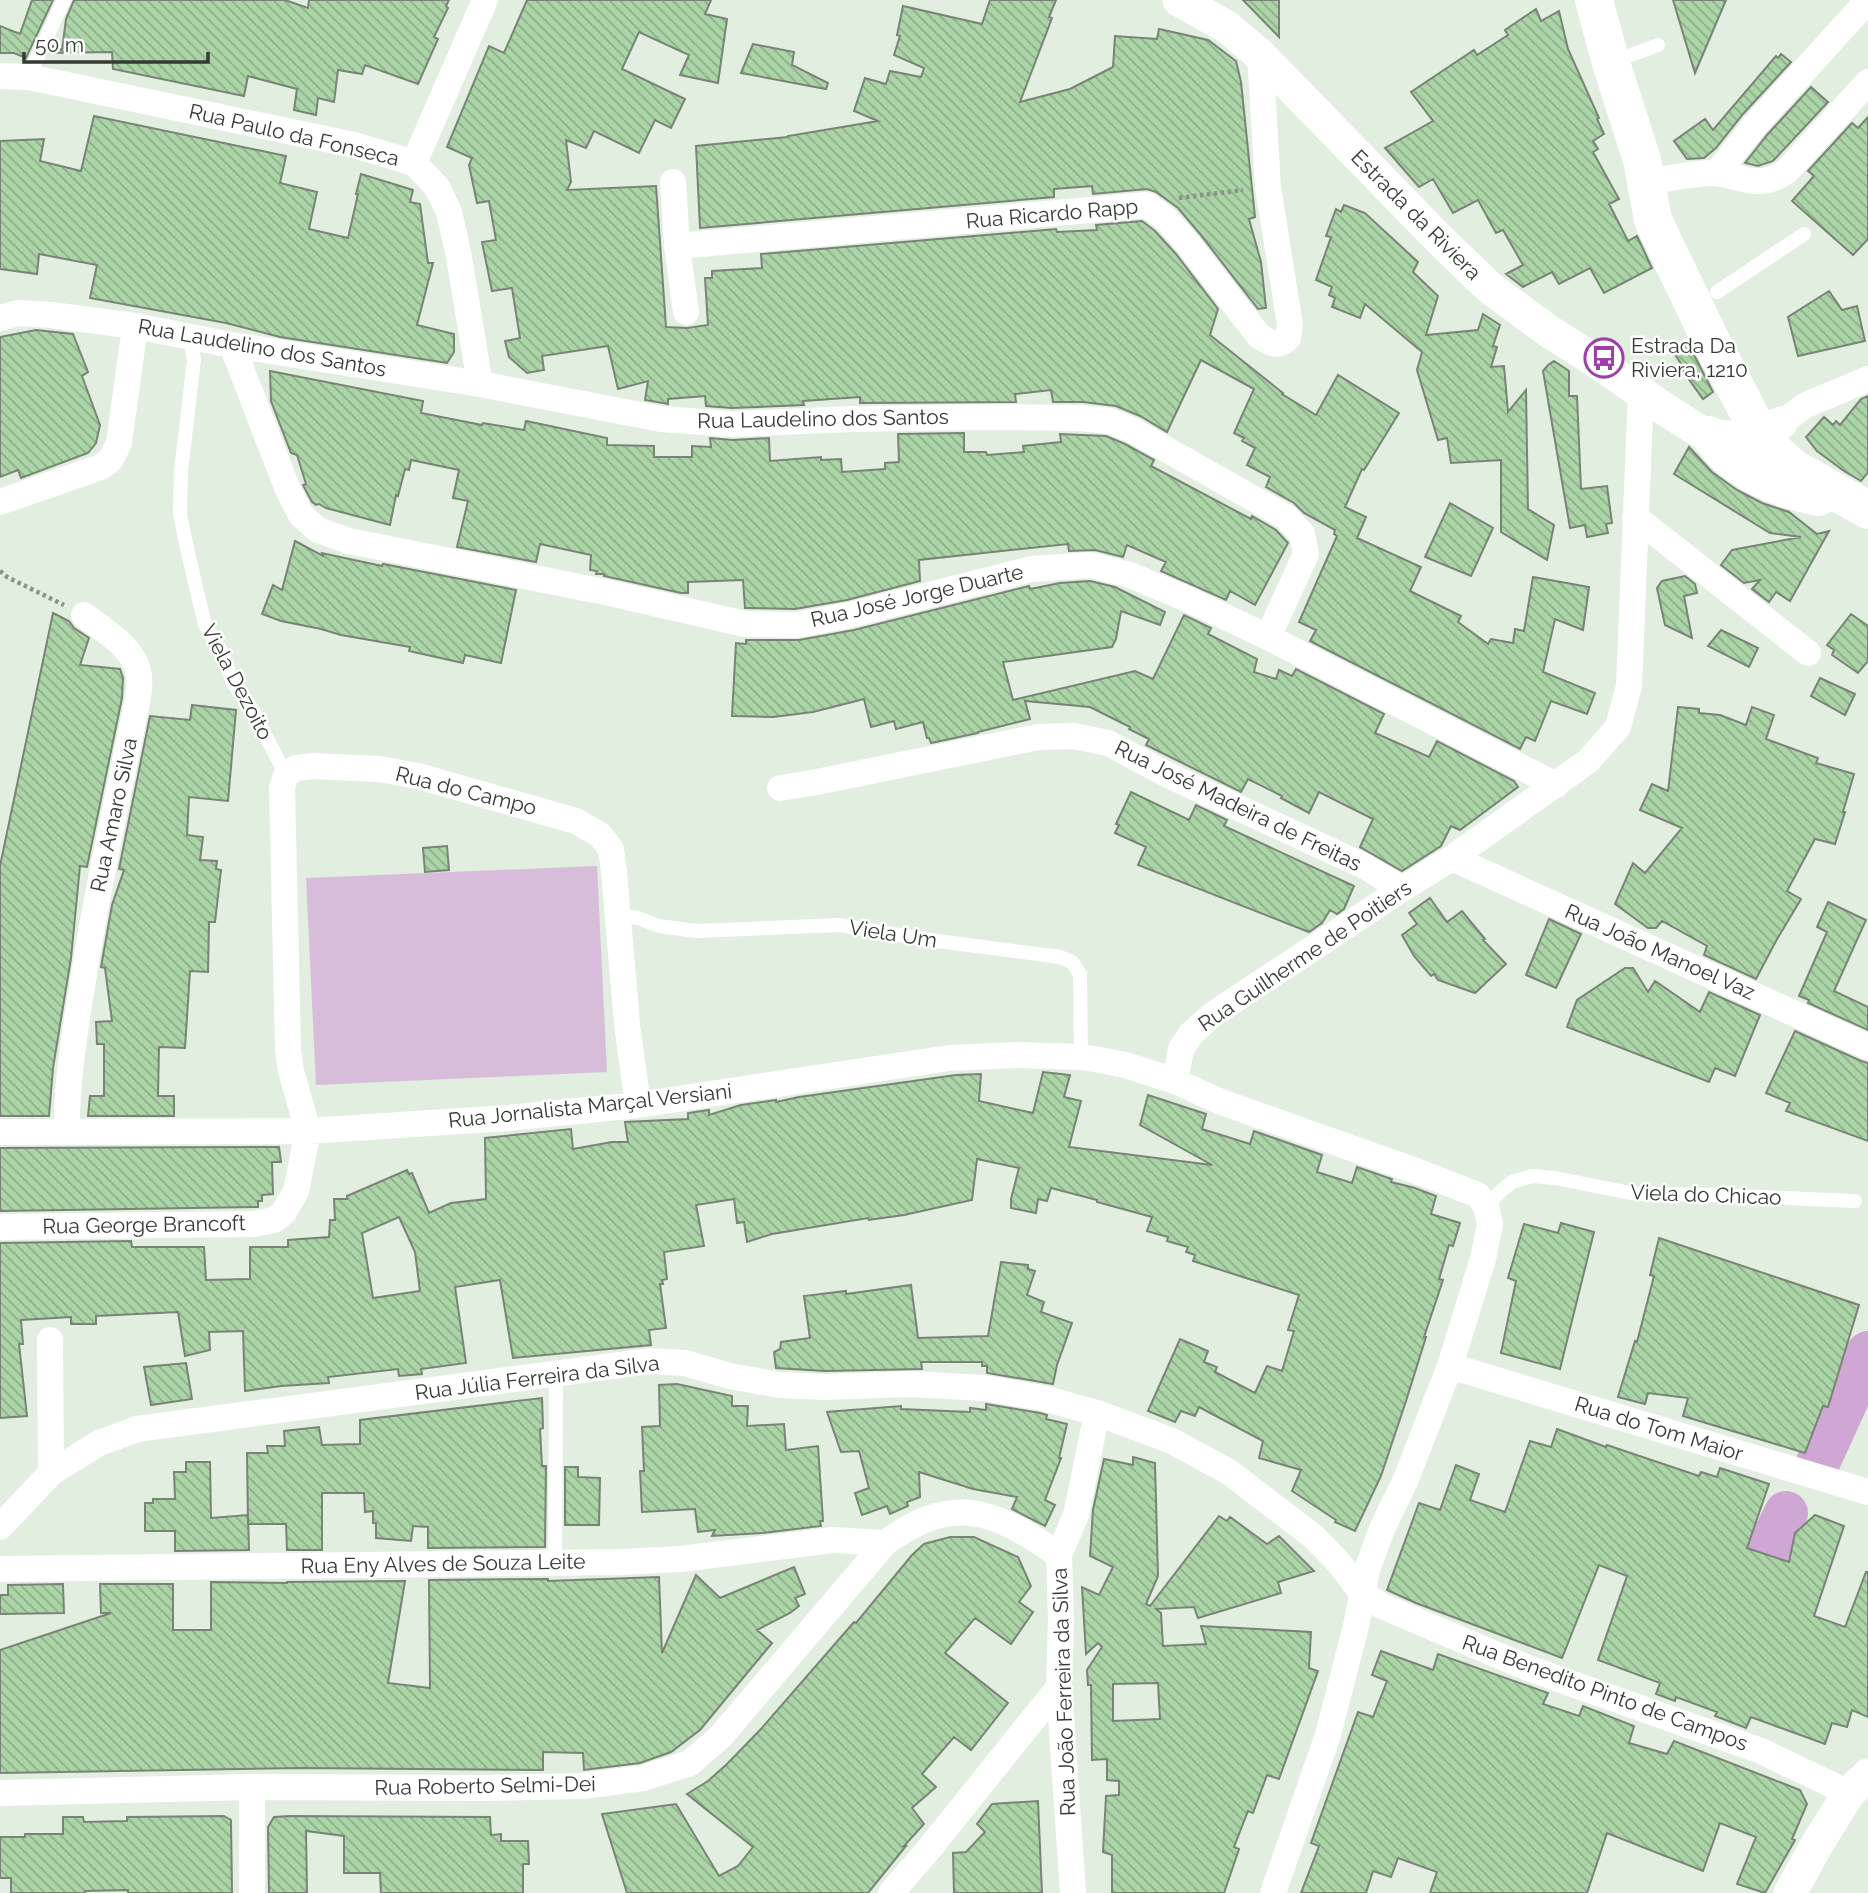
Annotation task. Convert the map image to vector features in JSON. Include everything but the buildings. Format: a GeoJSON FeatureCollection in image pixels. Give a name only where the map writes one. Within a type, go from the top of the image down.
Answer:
{"type":"FeatureCollection","features":[{"type":"Feature","properties":{"kind":"main road"},"geometry":{"type":"LineString","coordinates":[[1594,0],[1611,63],[1650,170],[1679,212],[1774,416]]}},
{"type":"Feature","properties":{"kind":"main road"},"geometry":{"type":"LineString","coordinates":[[1650,170],[1653,220],[1713,345],[1793,441],[1862,507]]}},
{"type":"Feature","properties":{"kind":"main road"},"geometry":{"type":"LineString","coordinates":[[1709,435],[1725,455],[1770,482],[1798,494],[1862,507]]}},
{"type":"Feature","properties":{"kind":"street","name":"Rua Paulo da Fonseca"},"geometry":{"type":"LineString","coordinates":[[0,76],[28,77],[354,145],[414,163],[485,0]]}},
{"type":"Feature","properties":{"kind":"street","name":"Estrada da Riviera"},"geometry":{"type":"LineString","coordinates":[[1179,0],[1227,27],[1260,55],[1490,288],[1550,332],[1669,412],[1709,435],[1736,438],[1774,416]]}},
{"type":"Feature","properties":{"kind":"street"},"geometry":{"type":"LineString","coordinates":[[1717,173],[1764,114],[1868,0]]}},
{"type":"Feature","properties":{"kind":"street","name":"Rua Ricardo Rapp"},"geometry":{"type":"LineString","coordinates":[[677,246],[1147,205],[1166,219],[1188,244],[1259,336],[1273,344],[1281,343],[1289,338],[1290,325],[1268,187],[1260,55]]}},
{"type":"Feature","properties":{"kind":"street"},"geometry":{"type":"LineString","coordinates":[[1650,170],[1717,173],[1753,181],[1769,181],[1787,171],[1868,82]]}},
{"type":"Feature","properties":{"kind":"street"},"geometry":{"type":"LineString","coordinates":[[414,163],[437,187],[449,212],[480,384]]}},
{"type":"Feature","properties":{"kind":"street"},"geometry":{"type":"LineString","coordinates":[[673,182],[677,246],[686,312]]}},
{"type":"Feature","properties":{"kind":"street","name":"Rua Laudelino dos Santos"},"geometry":{"type":"LineString","coordinates":[[0,318],[18,313],[41,314],[135,326],[232,345],[480,384],[661,419],[732,424],[984,417],[1110,421],[1132,430],[1286,517],[1302,534],[1306,554],[1268,637]]}},
{"type":"Feature","properties":{"kind":"street"},"geometry":{"type":"LineString","coordinates":[[0,502],[101,467],[111,459],[119,443],[135,326]]}},
{"type":"Feature","properties":{"kind":"street","name":"Rua José Jorge Duarte"},"geometry":{"type":"LineString","coordinates":[[232,345],[288,490],[301,515],[318,530],[349,541],[610,593],[745,624],[796,625],[850,615],[1031,569],[1091,565],[1130,575],[1268,637],[1556,785]]}},
{"type":"Feature","properties":{"kind":"street"},"geometry":{"type":"LineString","coordinates":[[1669,412],[1717,417],[1774,416],[1868,379]]}},
{"type":"Feature","properties":{"kind":"street","name":"Rua Guilherme de Poitiers"},"geometry":{"type":"LineString","coordinates":[[1175,1081],[1181,1049],[1191,1034],[1212,1015],[1452,858],[1556,785],[1588,761],[1618,727],[1629,686],[1641,391]]}},
{"type":"Feature","properties":{"kind":"street"},"geometry":{"type":"LineString","coordinates":[[1635,517],[1808,653]]}},
{"type":"Feature","properties":{"kind":"street","name":"Rua Amaro Silva"},"geometry":{"type":"LineString","coordinates":[[67,1132],[77,1019],[93,915],[136,711],[139,676],[135,662],[124,647],[84,615]]}},
{"type":"Feature","properties":{"kind":"street","name":"Rua José Madeira de Freitas"},"geometry":{"type":"LineString","coordinates":[[780,788],[1038,737],[1074,736],[1108,743],[1170,776],[1366,867],[1402,889]]}},
{"type":"Feature","properties":{"kind":"street","name":"Rua do Campo"},"geometry":{"type":"LineString","coordinates":[[286,775],[296,768],[313,766],[379,769],[418,776],[576,821],[600,835],[611,849],[627,1024],[638,1105]]}},
{"type":"Feature","properties":{"kind":"street"},"geometry":{"type":"LineString","coordinates":[[286,775],[282,788],[288,1050],[290,1071],[308,1131]]}},
{"type":"Feature","properties":{"kind":"street","name":"Rua João Manoel Vaz"},"geometry":{"type":"LineString","coordinates":[[1452,858],[1868,1047]]}},
{"type":"Feature","properties":{"kind":"street","name":"Rua Jornalista Marçal Versiani"},"geometry":{"type":"LineString","coordinates":[[0,1132],[308,1131],[507,1118],[638,1105],[949,1058],[1018,1055],[1081,1057],[1125,1065],[1175,1081]]}},
{"type":"Feature","properties":{"kind":"street"},"geometry":{"type":"LineString","coordinates":[[1175,1081],[1221,1102],[1478,1195],[1486,1206],[1490,1224],[1483,1259],[1450,1366],[1367,1570],[1356,1626],[1328,1735],[1273,1893]]}},
{"type":"Feature","properties":{"kind":"street","name":"Rua George Brancoft"},"geometry":{"type":"LineString","coordinates":[[0,1227],[254,1224],[274,1220],[284,1212],[296,1191],[308,1131]]}},
{"type":"Feature","properties":{"kind":"street"},"geometry":{"type":"LineString","coordinates":[[50,1340],[51,1473]]}},
{"type":"Feature","properties":{"kind":"street","name":"Rua Júlia Ferreira da Silva"},"geometry":{"type":"LineString","coordinates":[[0,1527],[51,1473],[99,1443],[137,1429],[650,1361],[685,1363],[730,1376],[779,1385],[825,1387],[911,1384],[984,1388],[1043,1398],[1097,1413],[1172,1440],[1230,1472],[1314,1537],[1362,1592]]}},
{"type":"Feature","properties":{"kind":"street","name":"Rua do Tom Maior"},"geometry":{"type":"LineString","coordinates":[[1450,1366],[1868,1492]]}},
{"type":"Feature","properties":{"kind":"street","name":"Rua João Ferreira da Silva"},"geometry":{"type":"LineString","coordinates":[[1073,1893],[1059,1687],[1059,1555],[1076,1515],[1097,1413]]}},
{"type":"Feature","properties":{"kind":"street","name":"Rua Roberto Selmi-Dei"},"geometry":{"type":"LineString","coordinates":[[0,1793],[252,1787],[583,1786],[643,1778],[690,1763],[721,1736],[885,1543],[905,1528],[938,1515],[968,1512],[998,1519],[1028,1534],[1059,1555]]}},
{"type":"Feature","properties":{"kind":"street","name":"Rua Eny Alves de Souza Leite"},"geometry":{"type":"LineString","coordinates":[[0,1569],[555,1563],[681,1559],[833,1540],[885,1543]]}},
{"type":"Feature","properties":{"kind":"street","name":"Rua Benedito Pinto de Campos"},"geometry":{"type":"LineString","coordinates":[[1362,1592],[1382,1606],[1432,1629],[1528,1668],[1858,1784]]}},
{"type":"Feature","properties":{"kind":"street"},"geometry":{"type":"LineString","coordinates":[[891,1893],[1059,1687]]}},
{"type":"Feature","properties":{"kind":"street"},"geometry":{"type":"LineString","coordinates":[[1790,1893],[1819,1841],[1858,1784]]}},
{"type":"Feature","properties":{"kind":"street"},"geometry":{"type":"LineString","coordinates":[[252,1787],[252,1893]]}},
{"type":"Feature","properties":{"kind":"lane"},"geometry":{"type":"LineString","coordinates":[[28,77],[64,0]]}},
{"type":"Feature","properties":{"kind":"lane"},"geometry":{"type":"LineString","coordinates":[[1611,63],[1658,46]]}},
{"type":"Feature","properties":{"kind":"lane"},"geometry":{"type":"LineString","coordinates":[[1717,292],[1804,234]]}},
{"type":"Feature","properties":{"kind":"lane","name":"Viela Dezoito"},"geometry":{"type":"LineString","coordinates":[[190,337],[194,360],[181,471],[180,514],[191,565],[205,625],[222,652],[233,683],[250,706],[286,775]]}},
{"type":"Feature","properties":{"kind":"lane","name":"Viela Um"},"geometry":{"type":"LineString","coordinates":[[617,915],[638,918],[669,928],[696,931],[839,925],[1060,957],[1072,962],[1080,974],[1081,1057]]}},
{"type":"Feature","properties":{"kind":"lane","name":"Viela do Chicao"},"geometry":{"type":"LineString","coordinates":[[1486,1206],[1512,1182],[1532,1176],[1636,1194],[1855,1201]]}},
{"type":"Feature","properties":{"kind":"lane"},"geometry":{"type":"LineString","coordinates":[[555,1563],[556,1374]]}},
{"type":"Feature","properties":{"kind":"path"},"geometry":{"type":"LineString","coordinates":[[1147,205],[1268,187]]}},
{"type":"Feature","properties":{"kind":"path"},"geometry":{"type":"LineString","coordinates":[[0,571],[84,615]]}},
{"type":"Feature","properties":{"kind":"shaded area"},"geometry":{"type":"Polygon","coordinates":[[[597,866],[607,1072],[316,1085],[306,878],[597,866]]]}},
{"type":"Feature","properties":{"kind":"waterway"},"geometry":{"type":"LineString","coordinates":[[1817,1465],[1868,1353]]}},
{"type":"Feature","properties":{"kind":"waterway"},"geometry":{"type":"LineString","coordinates":[[1740,1608],[1786,1513]]}},
{"type":"Feature","properties":{"kind":"place","name":"Estrada Da Riviera, 1210"},"geometry":{"type":"Point","coordinates":[1604,358]}}]}
